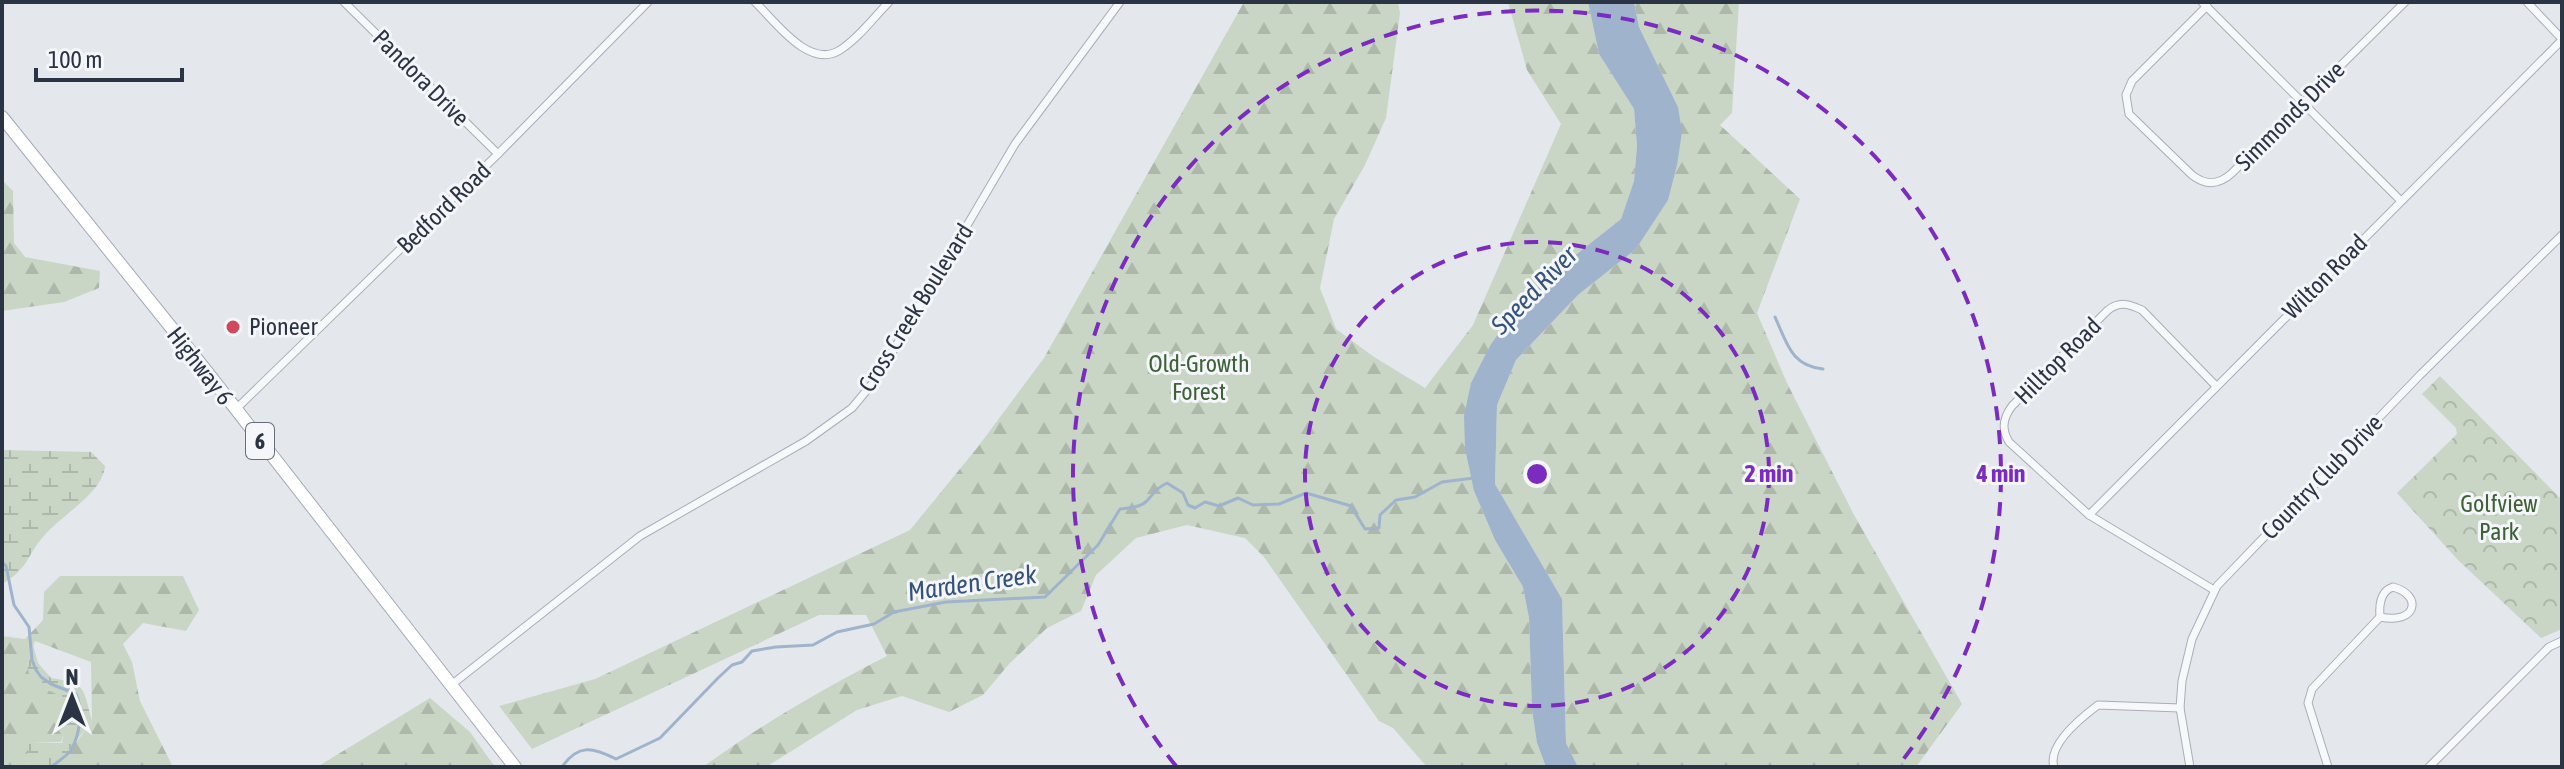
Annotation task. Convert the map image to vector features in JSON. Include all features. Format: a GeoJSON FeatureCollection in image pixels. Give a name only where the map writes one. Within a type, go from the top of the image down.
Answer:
{"type":"FeatureCollection","features":[{"type":"Feature","properties":{"kind":"main road","name":"Highway 6"},"geometry":{"type":"LineString","coordinates":[[2,117],[515,767]]}},
{"type":"Feature","properties":{"kind":"street","name":"Pandora Drive"},"geometry":{"type":"LineString","coordinates":[[344,2],[498,154]]}},
{"type":"Feature","properties":{"kind":"street","name":"Bedford Road"},"geometry":{"type":"LineString","coordinates":[[235,410],[498,154],[648,2]]}},
{"type":"Feature","properties":{"kind":"street"},"geometry":{"type":"LineString","coordinates":[[755,2],[803,48],[819,55],[843,48],[889,2]]}},
{"type":"Feature","properties":{"kind":"street","name":"Cross Creek Boulevard"},"geometry":{"type":"LineString","coordinates":[[450,686],[640,536],[806,441],[852,408],[877,378],[1015,144],[1120,2]]}},
{"type":"Feature","properties":{"kind":"street"},"geometry":{"type":"LineString","coordinates":[[2389,2],[2397,10]]}},
{"type":"Feature","properties":{"kind":"street","name":"Simmonds Drive"},"geometry":{"type":"LineString","coordinates":[[2204,4],[2132,81],[2126,95],[2131,116],[2194,177],[2214,183],[2227,178],[2405,2]]}},
{"type":"Feature","properties":{"kind":"street"},"geometry":{"type":"LineString","coordinates":[[2527,2],[2562,39]]}},
{"type":"Feature","properties":{"kind":"street"},"geometry":{"type":"LineString","coordinates":[[2204,4],[2400,200]]}},
{"type":"Feature","properties":{"kind":"street","name":"Wilton Road"},"geometry":{"type":"LineString","coordinates":[[2089,515],[2562,39]]}},
{"type":"Feature","properties":{"kind":"street","name":"Country Club Drive"},"geometry":{"type":"LineString","coordinates":[[2190,767],[2180,708],[2189,649],[2214,590],[2420,375],[2562,235]]}},
{"type":"Feature","properties":{"kind":"street","name":"Hilltop Road"},"geometry":{"type":"LineString","coordinates":[[2214,590],[2089,515],[2005,435],[2004,420],[2025,393],[2108,310],[2125,303],[2142,310],[2216,386]]}},
{"type":"Feature","properties":{"kind":"street"},"geometry":{"type":"LineString","coordinates":[[2328,767],[2308,703],[2312,689],[2380,617],[2380,602],[2386,589],[2393,587],[2406,593],[2412,608],[2409,615],[2403,618],[2380,617]]}},
{"type":"Feature","properties":{"kind":"street"},"geometry":{"type":"LineString","coordinates":[[2429,767],[2549,647],[2562,641]]}},
{"type":"Feature","properties":{"kind":"street"},"geometry":{"type":"LineString","coordinates":[[2054,767],[2053,751],[2098,705],[2180,708]]}},
{"type":"Feature","properties":{"kind":"green space","name":"Old-Growth Forest"},"geometry":{"type":"Polygon","coordinates":[[[1244,2],[1398,2],[1400,13],[1386,118],[1365,165],[1334,219],[1320,288],[1336,329],[1425,388],[1473,325],[1561,124],[1527,70],[1508,2],[1588,2],[1599,54],[1634,109],[1637,146],[1634,181],[1621,219],[1549,276],[1491,344],[1474,491],[1495,540],[1523,587],[1529,618],[1532,710],[1537,743],[1546,767],[1427,767],[1393,728],[1379,721],[1264,557],[1245,538],[1187,525],[1136,538],[1096,575],[1081,611],[1047,628],[1009,664],[983,695],[949,712],[902,696],[857,710],[766,767],[703,767],[793,708],[887,656],[866,615],[819,615],[532,749],[499,706],[595,679],[910,530],[977,448],[1044,358],[1244,2]]]}},
{"type":"Feature","properties":{"kind":"green space"},"geometry":{"type":"Polygon","coordinates":[[[1634,2],[1739,2],[1732,113],[1720,125],[1800,199],[1757,313],[1787,383],[1853,513],[1962,704],[1916,767],[1578,767],[1566,743],[1562,599],[1495,484],[1497,405],[1516,360],[1578,295],[1636,249],[1668,199],[1678,107],[1639,27],[1634,2]]]}},
{"type":"Feature","properties":{"kind":"green space"},"geometry":{"type":"Polygon","coordinates":[[[2,180],[13,191],[14,243],[25,257],[100,271],[99,288],[64,302],[2,311],[2,180]]]}},
{"type":"Feature","properties":{"kind":"green space","name":"Golfview Park"},"geometry":{"type":"Polygon","coordinates":[[[2440,376],[2562,500],[2562,629],[2541,638],[2458,560],[2397,493],[2457,434],[2456,428],[2422,394],[2440,376]]]}},
{"type":"Feature","properties":{"kind":"green space"},"geometry":{"type":"Polygon","coordinates":[[[2,450],[91,452],[105,466],[97,486],[50,529],[23,567],[2,584],[2,450]]]}},
{"type":"Feature","properties":{"kind":"green space"},"geometry":{"type":"Polygon","coordinates":[[[60,576],[183,576],[199,610],[186,631],[143,623],[123,644],[132,662],[140,701],[173,767],[58,767],[92,721],[91,662],[35,641],[27,665],[68,698],[66,725],[61,742],[29,743],[29,767],[2,767],[2,636],[25,639],[43,620],[44,592],[60,576]]]}},
{"type":"Feature","properties":{"kind":"green space"},"geometry":{"type":"Polygon","coordinates":[[[33,645],[38,663],[51,678],[71,682],[82,689],[92,721],[60,767],[29,767],[27,761],[28,743],[62,743],[68,699],[31,683],[27,665],[33,645]]]}},
{"type":"Feature","properties":{"kind":"green space"},"geometry":{"type":"Polygon","coordinates":[[[430,698],[470,732],[495,767],[317,767],[430,698]]]}},
{"type":"Feature","properties":{"kind":"water"},"geometry":{"type":"Polygon","coordinates":[[[1588,2],[1634,2],[1639,27],[1678,107],[1682,132],[1668,200],[1636,249],[1578,295],[1516,360],[1497,405],[1495,484],[1562,599],[1566,743],[1578,767],[1546,767],[1537,743],[1532,710],[1529,618],[1523,587],[1495,540],[1474,491],[1465,448],[1464,416],[1471,383],[1491,344],[1510,318],[1549,276],[1621,219],[1634,181],[1637,146],[1634,109],[1599,54],[1588,2]]]}},
{"type":"Feature","properties":{"kind":"waterway"},"geometry":{"type":"LineString","coordinates":[[1775,317],[1797,358],[1812,367],[1823,369]]}},
{"type":"Feature","properties":{"kind":"waterway","name":"Marden Creek"},"geometry":{"type":"LineString","coordinates":[[562,767],[580,751],[593,750],[616,759],[660,738],[718,678],[752,651],[813,645],[837,632],[874,624],[894,612],[946,602],[1045,597],[1098,545],[1120,509],[1145,503],[1159,487],[1167,483],[1183,493],[1188,505],[1195,508],[1205,502],[1219,506],[1238,498],[1253,505],[1279,504],[1306,493],[1351,506],[1365,529],[1379,528],[1380,515],[1396,500],[1415,497],[1442,482],[1474,478]]}},
{"type":"Feature","properties":{"kind":"waterway"},"geometry":{"type":"LineString","coordinates":[[2,562],[6,566],[14,605],[29,627],[36,670],[51,684],[76,694],[78,700],[80,722],[77,737],[71,750],[51,767]]}},
{"type":"Feature","properties":{"kind":"place","name":"Pioneer"},"geometry":{"type":"Point","coordinates":[233,327]}},
{"type":"Feature","properties":{"kind":"water label","name":"Speed River"},"geometry":{"type":"Point","coordinates":[1534,290]}}]}
